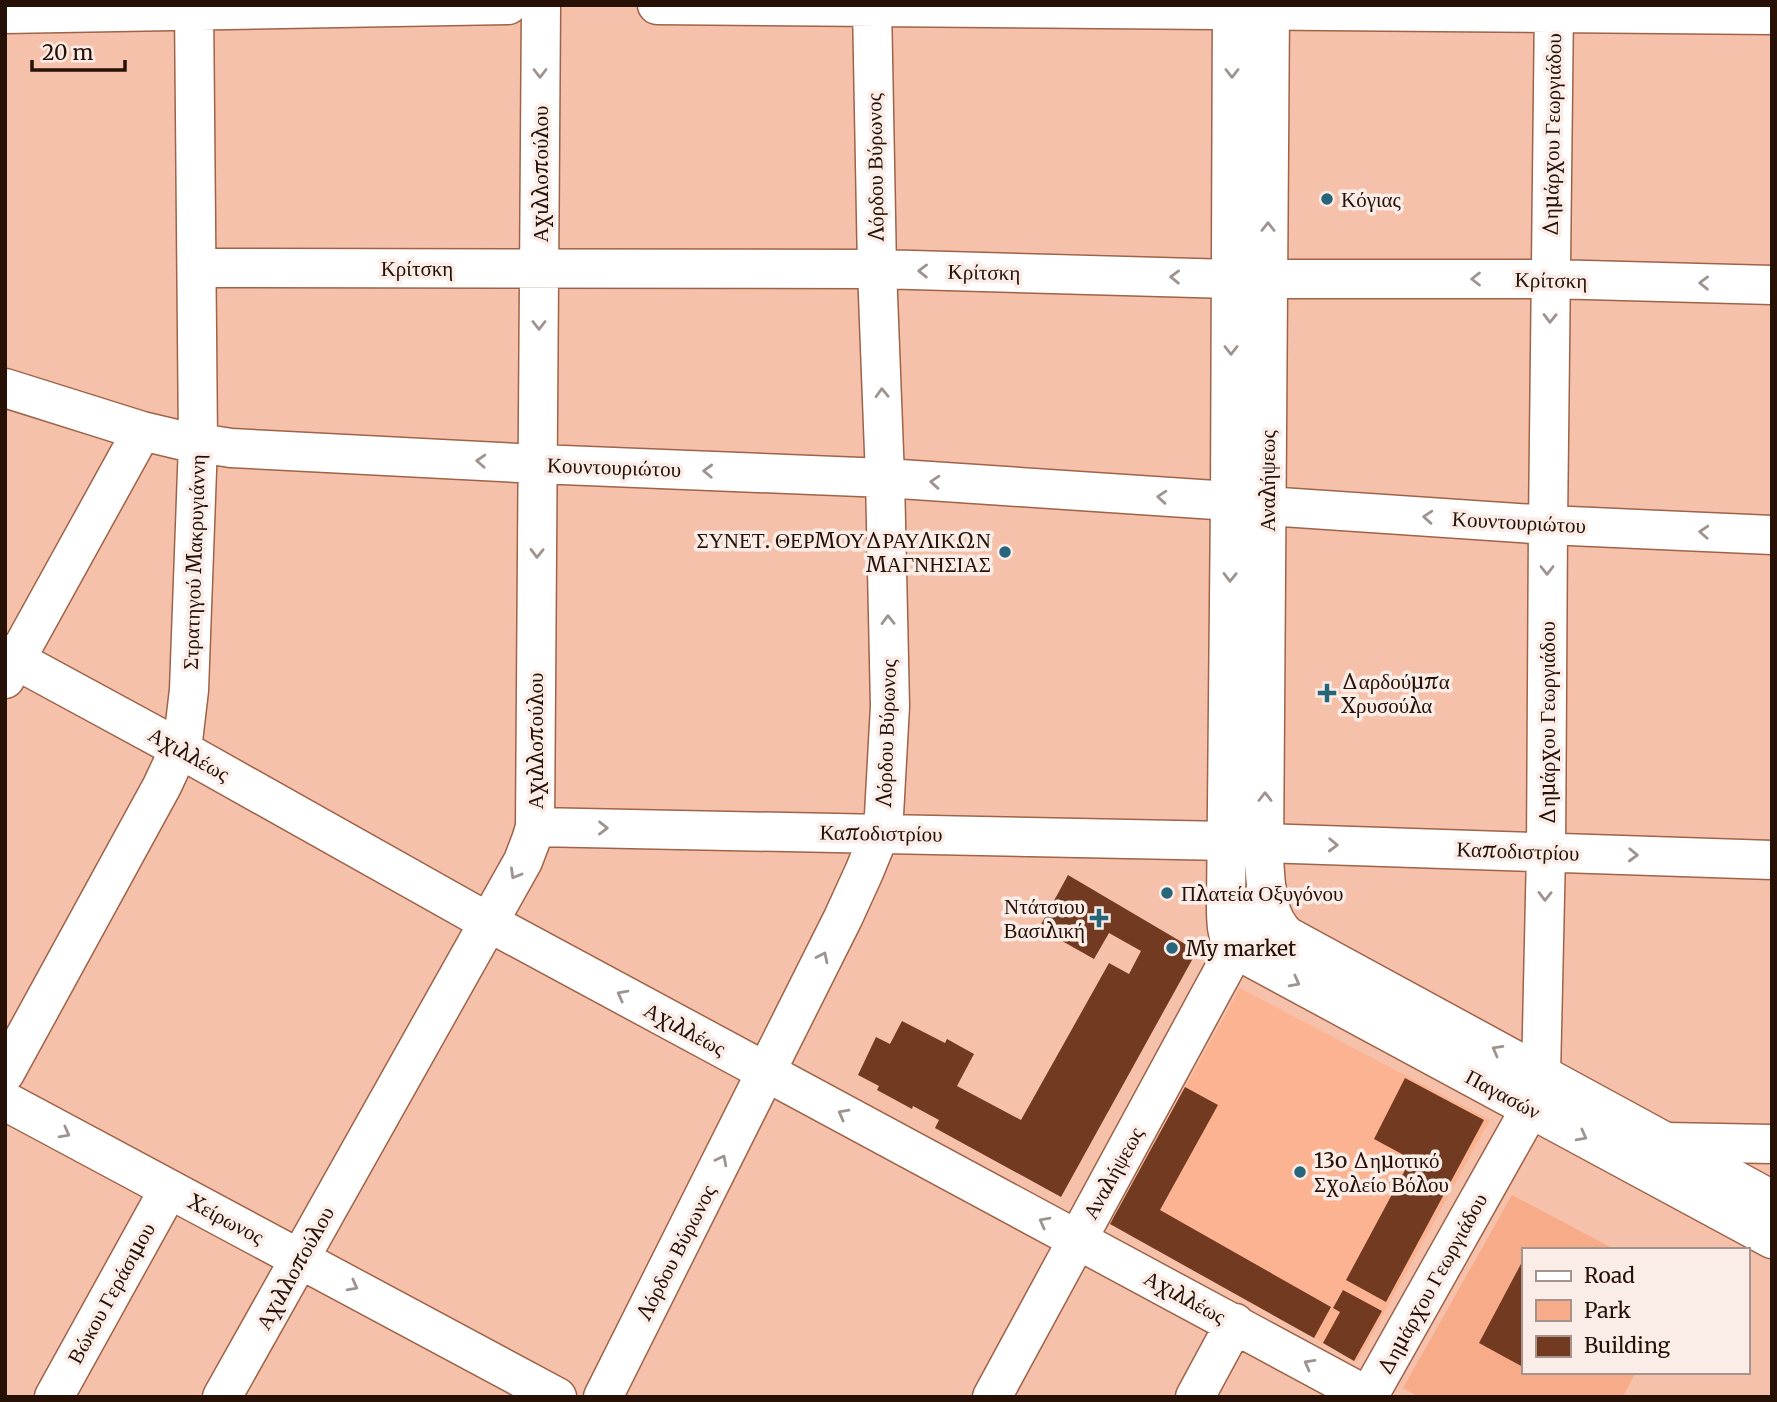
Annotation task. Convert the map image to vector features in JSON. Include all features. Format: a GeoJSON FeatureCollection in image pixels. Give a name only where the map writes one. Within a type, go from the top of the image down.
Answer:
{"type":"FeatureCollection","features":[{"type":"Feature","properties":{"kind":"street"},"geometry":{"type":"LineString","coordinates":[[5,14],[119,13],[194,8],[508,5]]}},
{"type":"Feature","properties":{"kind":"street","name":"Αχιλλοπούλου"},"geometry":{"type":"LineString","coordinates":[[222,1397],[523,861],[535,827],[541,5]]}},
{"type":"Feature","properties":{"kind":"street"},"geometry":{"type":"LineString","coordinates":[[657,5],[1554,9],[1772,15]]}},
{"type":"Feature","properties":{"kind":"street","name":"Λόρδου Βύρωνος"},"geometry":{"type":"LineString","coordinates":[[603,1397],[843,918],[880,833],[886,807],[890,706],[872,6]]}},
{"type":"Feature","properties":{"kind":"street","name":"Στρατηγού Μακρυγιάννη"},"geometry":{"type":"LineString","coordinates":[[5,1073],[150,809],[180,749],[185,730],[189,690],[198,443],[194,8]]}},
{"type":"Feature","properties":{"kind":"street","name":"Αναλήψεως"},"geometry":{"type":"LineString","coordinates":[[1232,8],[1231,279],[1248,504],[1246,842],[1226,921],[1235,949]]}},
{"type":"Feature","properties":{"kind":"street","name":"Αναλήψεως"},"geometry":{"type":"LineString","coordinates":[[1248,504],[1268,279],[1270,8]]}},
{"type":"Feature","properties":{"kind":"street","name":"Δημάρχου Γεωργιάδου"},"geometry":{"type":"LineString","coordinates":[[1369,1397],[1536,1092],[1546,852],[1554,9]]}},
{"type":"Feature","properties":{"kind":"street","name":"Κρίτσκη"},"geometry":{"type":"LineString","coordinates":[[197,268],[877,269],[1231,279],[1550,279],[1772,285]]}},
{"type":"Feature","properties":{"kind":"street","name":"Κουντουριώτου"},"geometry":{"type":"LineString","coordinates":[[5,388],[142,431],[231,448],[885,478],[1548,525],[1772,535]]}},
{"type":"Feature","properties":{"kind":"street"},"geometry":{"type":"LineString","coordinates":[[9,664],[142,431]]}},
{"type":"Feature","properties":{"kind":"street","name":"Αχιλλέως"},"geometry":{"type":"LineString","coordinates":[[9,664],[180,749],[488,922],[1369,1397]]}},
{"type":"Feature","properties":{"kind":"street","name":"Καποδιστρίου"},"geometry":{"type":"LineString","coordinates":[[535,827],[1246,842],[1772,860]]}},
{"type":"Feature","properties":{"kind":"street","name":"Αναλήψεως"},"geometry":{"type":"LineString","coordinates":[[992,1397],[1267,890],[1246,842]]}},
{"type":"Feature","properties":{"kind":"street","name":"Παγασών"},"geometry":{"type":"LineString","coordinates":[[1267,890],[1274,919],[1287,936],[1772,1239]]}},
{"type":"Feature","properties":{"kind":"street","name":"Παγασών"},"geometry":{"type":"LineString","coordinates":[[1235,949],[1536,1092],[1666,1142],[1772,1200]]}},
{"type":"Feature","properties":{"kind":"street","name":"Χείρωνος"},"geometry":{"type":"LineString","coordinates":[[5,1101],[557,1397]]}},
{"type":"Feature","properties":{"kind":"street"},"geometry":{"type":"LineString","coordinates":[[1666,1142],[1772,1144]]}},
{"type":"Feature","properties":{"kind":"street","name":"Βώκου Γεράσιμου"},"geometry":{"type":"LineString","coordinates":[[54,1397],[169,1189]]}},
{"type":"Feature","properties":{"kind":"street"},"geometry":{"type":"LineString","coordinates":[[1195,1397],[1236,1324]]}},
{"type":"Feature","properties":{"kind":"shaded area","name":"13o Δημοτικό Σχολείο Βόλου"},"geometry":{"type":"Polygon","coordinates":[[[1240,988],[1490,1120],[1357,1362],[1110,1224],[1240,988]]]}},
{"type":"Feature","properties":{"kind":"green space"},"geometry":{"type":"Polygon","coordinates":[[[1512,1195],[1612,1248],[1522,1248],[1522,1374],[1635,1374],[1623,1397],[1419,1397],[1403,1388],[1512,1195]]]}},
{"type":"Feature","properties":{"kind":"building"},"geometry":{"type":"Polygon","coordinates":[[[1068,875],[1197,951],[1061,1197],[935,1128],[939,1120],[877,1090],[879,1086],[858,1075],[876,1037],[890,1044],[902,1021],[945,1043],[947,1039],[974,1054],[957,1086],[1021,1120],[1109,963],[1129,974],[1141,951],[1109,933],[1094,959],[1039,928],[1068,875]]]}},
{"type":"Feature","properties":{"kind":"building"},"geometry":{"type":"Polygon","coordinates":[[[1405,1078],[1484,1120],[1386,1302],[1346,1280],[1411,1159],[1374,1139],[1405,1078]]]}},
{"type":"Feature","properties":{"kind":"building"},"geometry":{"type":"Polygon","coordinates":[[[1185,1087],[1218,1105],[1160,1210],[1331,1307],[1314,1338],[1110,1224],[1185,1087]]]}},
{"type":"Feature","properties":{"kind":"building"},"geometry":{"type":"Polygon","coordinates":[[[1522,1262],[1522,1366],[1479,1343],[1522,1262]]]}},
{"type":"Feature","properties":{"kind":"building"},"geometry":{"type":"Polygon","coordinates":[[[1343,1290],[1382,1311],[1354,1361],[1323,1343],[1340,1312],[1333,1308],[1343,1290]]]}},
{"type":"Feature","properties":{"kind":"place","name":"Κόγιας"},"geometry":{"type":"Point","coordinates":[1327,199]}},
{"type":"Feature","properties":{"kind":"place","name":"ΣΥΝΕΤ. ΘΕΡΜΟΥΔΡΑΥΛΙΚΩΝ ΜΑΓΝΗΣΙΑΣ"},"geometry":{"type":"Point","coordinates":[1005,552]}},
{"type":"Feature","properties":{"kind":"place","name":"Δαρδούμπα Χρυσούλα"},"geometry":{"type":"Point","coordinates":[1327,693]}},
{"type":"Feature","properties":{"kind":"place","name":"Πλατεία Οξυγόνου"},"geometry":{"type":"Point","coordinates":[1167,893]}},
{"type":"Feature","properties":{"kind":"place","name":"Ντάτσιου Βασιλική"},"geometry":{"type":"Point","coordinates":[1099,918]}},
{"type":"Feature","properties":{"kind":"place","name":"My market"},"geometry":{"type":"Point","coordinates":[1172,948]}},
{"type":"Feature","properties":{"kind":"place","name":"13o Δημοτικό Σχολείο Βόλου"},"geometry":{"type":"Point","coordinates":[1300,1172]}}]}
